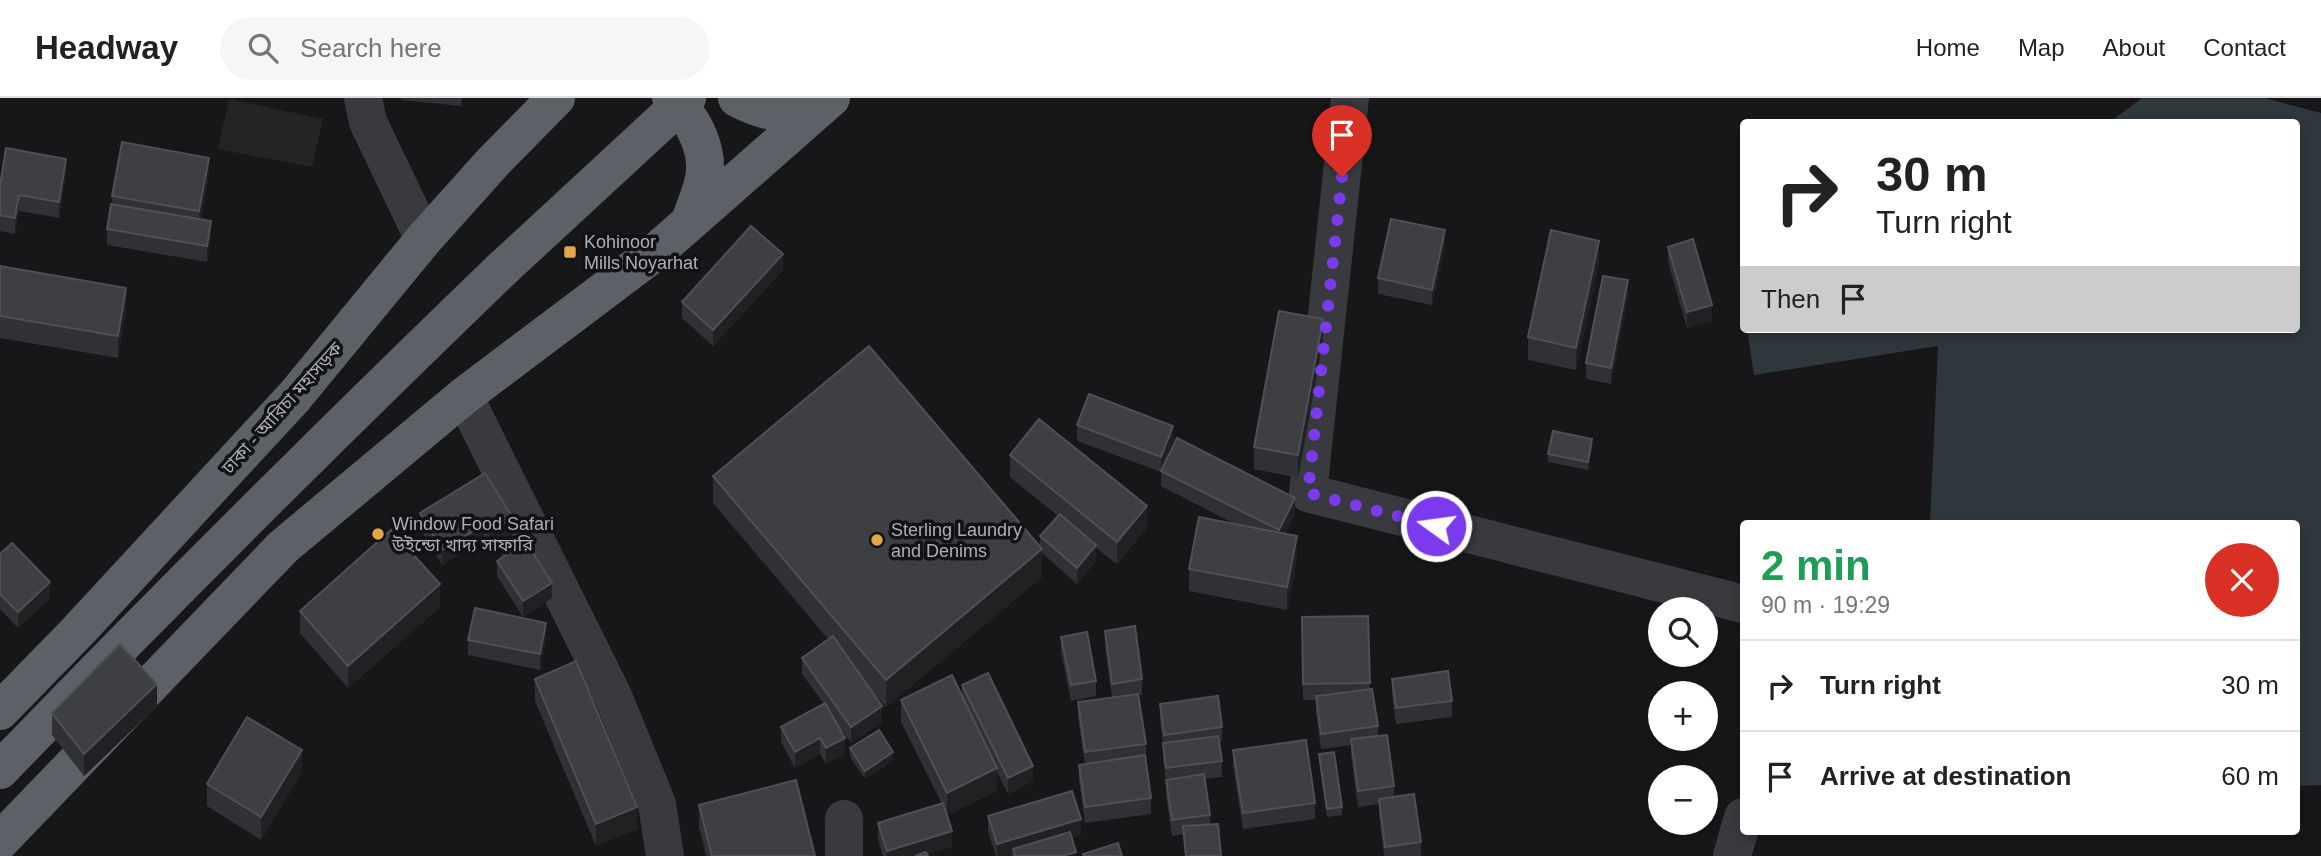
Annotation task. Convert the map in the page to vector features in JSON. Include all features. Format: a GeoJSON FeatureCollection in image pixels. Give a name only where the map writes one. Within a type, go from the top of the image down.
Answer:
{"type":"FeatureCollection","features":[{"type":"Feature","properties":{"kind":"highway","name":"ঢাকা - আরিচা মহাসড়ক"},"geometry":{"type":"LineString","coordinates":[[0,711],[78,631],[295,396],[424,239],[493,162],[556,98]]}},
{"type":"Feature","properties":{"kind":"highway"},"geometry":{"type":"LineString","coordinates":[[671,98],[693,124],[703,149],[704,181],[690,221]]}},
{"type":"Feature","properties":{"kind":"highway"},"geometry":{"type":"LineString","coordinates":[[0,770],[237,527],[501,270],[687,98]]}},
{"type":"Feature","properties":{"kind":"highway"},"geometry":{"type":"LineString","coordinates":[[737,98],[759,109],[786,113],[829,99]]}},
{"type":"Feature","properties":{"kind":"highway"},"geometry":{"type":"LineString","coordinates":[[0,841],[283,547],[464,396],[658,250],[829,99]]}},
{"type":"Feature","properties":{"kind":"street"},"geometry":{"type":"LineString","coordinates":[[339,98],[365,110],[424,239]]}},
{"type":"Feature","properties":{"kind":"street"},"geometry":{"type":"LineString","coordinates":[[1350,98],[1308,493],[1740,603]]}},
{"type":"Feature","properties":{"kind":"street"},"geometry":{"type":"LineString","coordinates":[[464,396],[613,696],[657,804],[665,856]]}},
{"type":"Feature","properties":{"kind":"street"},"geometry":{"type":"LineString","coordinates":[[1732,856],[1740,828]]}},
{"type":"Feature","properties":{"kind":"shaded area"},"geometry":{"type":"Polygon","coordinates":[[[2142,98],[2265,98],[2321,113],[2321,785],[2300,786],[2300,520],[1930,520],[1938,346],[1754,375],[1748,333],[2300,333],[2300,119],[2114,119],[2142,98]]]}},
{"type":"Feature","properties":{"kind":"shaded area"},"geometry":{"type":"Polygon","coordinates":[[[229,99],[323,119],[312,167],[218,149],[229,99]]]}},
{"type":"Feature","properties":{"kind":"building"},"geometry":{"type":"Polygon","coordinates":[[[122,142],[209,158],[199,211],[112,196],[122,142]]]}},
{"type":"Feature","properties":{"kind":"building"},"geometry":{"type":"Polygon","coordinates":[[[6,148],[66,159],[59,202],[19,195],[15,218],[0,215],[0,186],[6,148]]]}},
{"type":"Feature","properties":{"kind":"building"},"geometry":{"type":"Polygon","coordinates":[[[111,204],[211,221],[207,246],[107,229],[111,204]]]}},
{"type":"Feature","properties":{"kind":"building"},"geometry":{"type":"Polygon","coordinates":[[[1391,219],[1445,230],[1432,290],[1378,278],[1391,219]]]}},
{"type":"Feature","properties":{"kind":"building"},"geometry":{"type":"Polygon","coordinates":[[[751,226],[783,254],[713,330],[682,302],[751,226]]]}},
{"type":"Feature","properties":{"kind":"building"},"geometry":{"type":"Polygon","coordinates":[[[1551,230],[1599,241],[1576,348],[1528,337],[1551,230]]]}},
{"type":"Feature","properties":{"kind":"building"},"geometry":{"type":"Polygon","coordinates":[[[1693,239],[1712,305],[1687,312],[1668,247],[1693,239]]]}},
{"type":"Feature","properties":{"kind":"building"},"geometry":{"type":"Polygon","coordinates":[[[0,266],[126,288],[118,336],[0,316],[0,266]]]}},
{"type":"Feature","properties":{"kind":"building"},"geometry":{"type":"Polygon","coordinates":[[[1603,276],[1628,280],[1611,368],[1586,363],[1603,276]]]}},
{"type":"Feature","properties":{"kind":"building"},"geometry":{"type":"Polygon","coordinates":[[[1279,311],[1323,319],[1298,455],[1254,447],[1279,311]]]}},
{"type":"Feature","properties":{"kind":"building","name":"Sterling Laundry and Denims"},"geometry":{"type":"Polygon","coordinates":[[[869,346],[1042,549],[886,680],[713,476],[869,346]]]}},
{"type":"Feature","properties":{"kind":"building"},"geometry":{"type":"Polygon","coordinates":[[[1089,394],[1173,426],[1161,457],[1077,425],[1089,394]]]}},
{"type":"Feature","properties":{"kind":"building"},"geometry":{"type":"Polygon","coordinates":[[[1039,419],[1147,506],[1117,542],[1010,455],[1039,419]]]}},
{"type":"Feature","properties":{"kind":"building"},"geometry":{"type":"Polygon","coordinates":[[[1553,431],[1592,439],[1588,462],[1548,454],[1553,431]]]}},
{"type":"Feature","properties":{"kind":"building"},"geometry":{"type":"Polygon","coordinates":[[[1177,438],[1295,498],[1279,530],[1161,471],[1177,438]]]}},
{"type":"Feature","properties":{"kind":"building"},"geometry":{"type":"Polygon","coordinates":[[[485,473],[513,518],[489,532],[484,525],[442,550],[420,513],[485,473]]]}},
{"type":"Feature","properties":{"kind":"building"},"geometry":{"type":"Polygon","coordinates":[[[1060,514],[1096,545],[1077,568],[1040,536],[1060,514]]]}},
{"type":"Feature","properties":{"kind":"building"},"geometry":{"type":"Polygon","coordinates":[[[1199,517],[1297,536],[1287,587],[1189,569],[1199,517]]]}},
{"type":"Feature","properties":{"kind":"building"},"geometry":{"type":"Polygon","coordinates":[[[391,530],[440,584],[348,666],[300,611],[391,530]]]}},
{"type":"Feature","properties":{"kind":"building"},"geometry":{"type":"Polygon","coordinates":[[[522,536],[552,583],[523,601],[497,561],[506,555],[502,548],[522,536]]]}},
{"type":"Feature","properties":{"kind":"building"},"geometry":{"type":"Polygon","coordinates":[[[12,543],[50,582],[18,612],[0,594],[0,554],[12,543]]]}},
{"type":"Feature","properties":{"kind":"building"},"geometry":{"type":"Polygon","coordinates":[[[475,608],[546,623],[540,654],[468,640],[475,608]]]}},
{"type":"Feature","properties":{"kind":"building"},"geometry":{"type":"Polygon","coordinates":[[[1368,616],[1370,683],[1303,684],[1302,617],[1368,616]]]}},
{"type":"Feature","properties":{"kind":"building"},"geometry":{"type":"Polygon","coordinates":[[[1135,626],[1142,679],[1112,684],[1105,631],[1135,626]]]}},
{"type":"Feature","properties":{"kind":"building"},"geometry":{"type":"Polygon","coordinates":[[[1087,632],[1096,681],[1071,685],[1061,637],[1087,632]]]}},
{"type":"Feature","properties":{"kind":"building"},"geometry":{"type":"Polygon","coordinates":[[[833,636],[882,706],[851,727],[802,658],[833,636]]]}},
{"type":"Feature","properties":{"kind":"building"},"geometry":{"type":"Polygon","coordinates":[[[120,644],[157,684],[84,754],[52,713],[120,644]]]}},
{"type":"Feature","properties":{"kind":"building"},"geometry":{"type":"Polygon","coordinates":[[[576,661],[637,807],[596,824],[535,679],[576,661]]]}},
{"type":"Feature","properties":{"kind":"building"},"geometry":{"type":"Polygon","coordinates":[[[1448,671],[1452,701],[1396,708],[1392,679],[1448,671]]]}},
{"type":"Feature","properties":{"kind":"building"},"geometry":{"type":"Polygon","coordinates":[[[988,673],[1033,766],[1008,778],[962,685],[988,673]]]}},
{"type":"Feature","properties":{"kind":"building"},"geometry":{"type":"Polygon","coordinates":[[[952,675],[997,768],[947,793],[901,700],[952,675]]]}},
{"type":"Feature","properties":{"kind":"building"},"geometry":{"type":"Polygon","coordinates":[[[1372,689],[1378,726],[1321,734],[1316,696],[1372,689]]]}},
{"type":"Feature","properties":{"kind":"building"},"geometry":{"type":"Polygon","coordinates":[[[1138,694],[1146,744],[1085,752],[1078,702],[1138,694]]]}},
{"type":"Feature","properties":{"kind":"building"},"geometry":{"type":"Polygon","coordinates":[[[1218,696],[1222,727],[1164,735],[1160,704],[1218,696]]]}},
{"type":"Feature","properties":{"kind":"building"},"geometry":{"type":"Polygon","coordinates":[[[825,703],[845,738],[826,748],[820,738],[795,752],[781,727],[825,703]]]}},
{"type":"Feature","properties":{"kind":"building"},"geometry":{"type":"Polygon","coordinates":[[[247,717],[302,750],[261,817],[207,784],[247,717]]]}},
{"type":"Feature","properties":{"kind":"building"},"geometry":{"type":"Polygon","coordinates":[[[879,730],[893,752],[865,771],[850,748],[879,730]]]}},
{"type":"Feature","properties":{"kind":"building"},"geometry":{"type":"Polygon","coordinates":[[[1387,735],[1394,786],[1358,791],[1351,739],[1387,735]]]}},
{"type":"Feature","properties":{"kind":"building"},"geometry":{"type":"Polygon","coordinates":[[[1218,736],[1222,761],[1166,768],[1163,743],[1218,736]]]}},
{"type":"Feature","properties":{"kind":"building"},"geometry":{"type":"Polygon","coordinates":[[[1306,740],[1315,803],[1243,813],[1233,750],[1306,740]]]}},
{"type":"Feature","properties":{"kind":"building"},"geometry":{"type":"Polygon","coordinates":[[[1334,752],[1342,807],[1327,809],[1319,754],[1334,752]]]}},
{"type":"Feature","properties":{"kind":"building"},"geometry":{"type":"Polygon","coordinates":[[[1145,755],[1151,798],[1085,807],[1079,765],[1145,755]]]}},
{"type":"Feature","properties":{"kind":"building"},"geometry":{"type":"Polygon","coordinates":[[[1204,774],[1210,815],[1172,820],[1166,780],[1204,774]]]}},
{"type":"Feature","properties":{"kind":"building"},"geometry":{"type":"Polygon","coordinates":[[[796,780],[815,856],[712,856],[699,805],[796,780]]]}},
{"type":"Feature","properties":{"kind":"building"},"geometry":{"type":"Polygon","coordinates":[[[1072,791],[1081,819],[997,844],[988,816],[1072,791]]]}},
{"type":"Feature","properties":{"kind":"building"},"geometry":{"type":"Polygon","coordinates":[[[1414,794],[1421,842],[1385,847],[1379,799],[1414,794]]]}},
{"type":"Feature","properties":{"kind":"building"},"geometry":{"type":"Polygon","coordinates":[[[943,803],[952,831],[887,851],[878,823],[943,803]]]}},
{"type":"Feature","properties":{"kind":"building"},"geometry":{"type":"Polygon","coordinates":[[[1218,824],[1221,856],[1186,856],[1183,826],[1218,824]]]}},
{"type":"Feature","properties":{"kind":"building"},"geometry":{"type":"Polygon","coordinates":[[[1070,832],[1076,852],[1062,856],[1015,856],[1013,849],[1070,832]]]}},
{"type":"Feature","properties":{"kind":"building"},"geometry":{"type":"Polygon","coordinates":[[[1118,843],[1122,856],[1083,854],[1118,843]]]}},
{"type":"Feature","properties":{"kind":"place","name":"Kohinoor Mills Noyarhat"},"geometry":{"type":"Point","coordinates":[570,252]}},
{"type":"Feature","properties":{"kind":"place","name":"Window Food Safari উইন্ডো খাদ্য সাফারি"},"geometry":{"type":"Point","coordinates":[378,534]}},
{"type":"Feature","properties":{"kind":"place","name":"Sterling Laundry and Denims"},"geometry":{"type":"Point","coordinates":[877,540]}},
{"type":"Feature","properties":{"kind":"route"},"geometry":{"type":"LineString","coordinates":[[1342,177],[1308,493],[1436,526]]}}]}
